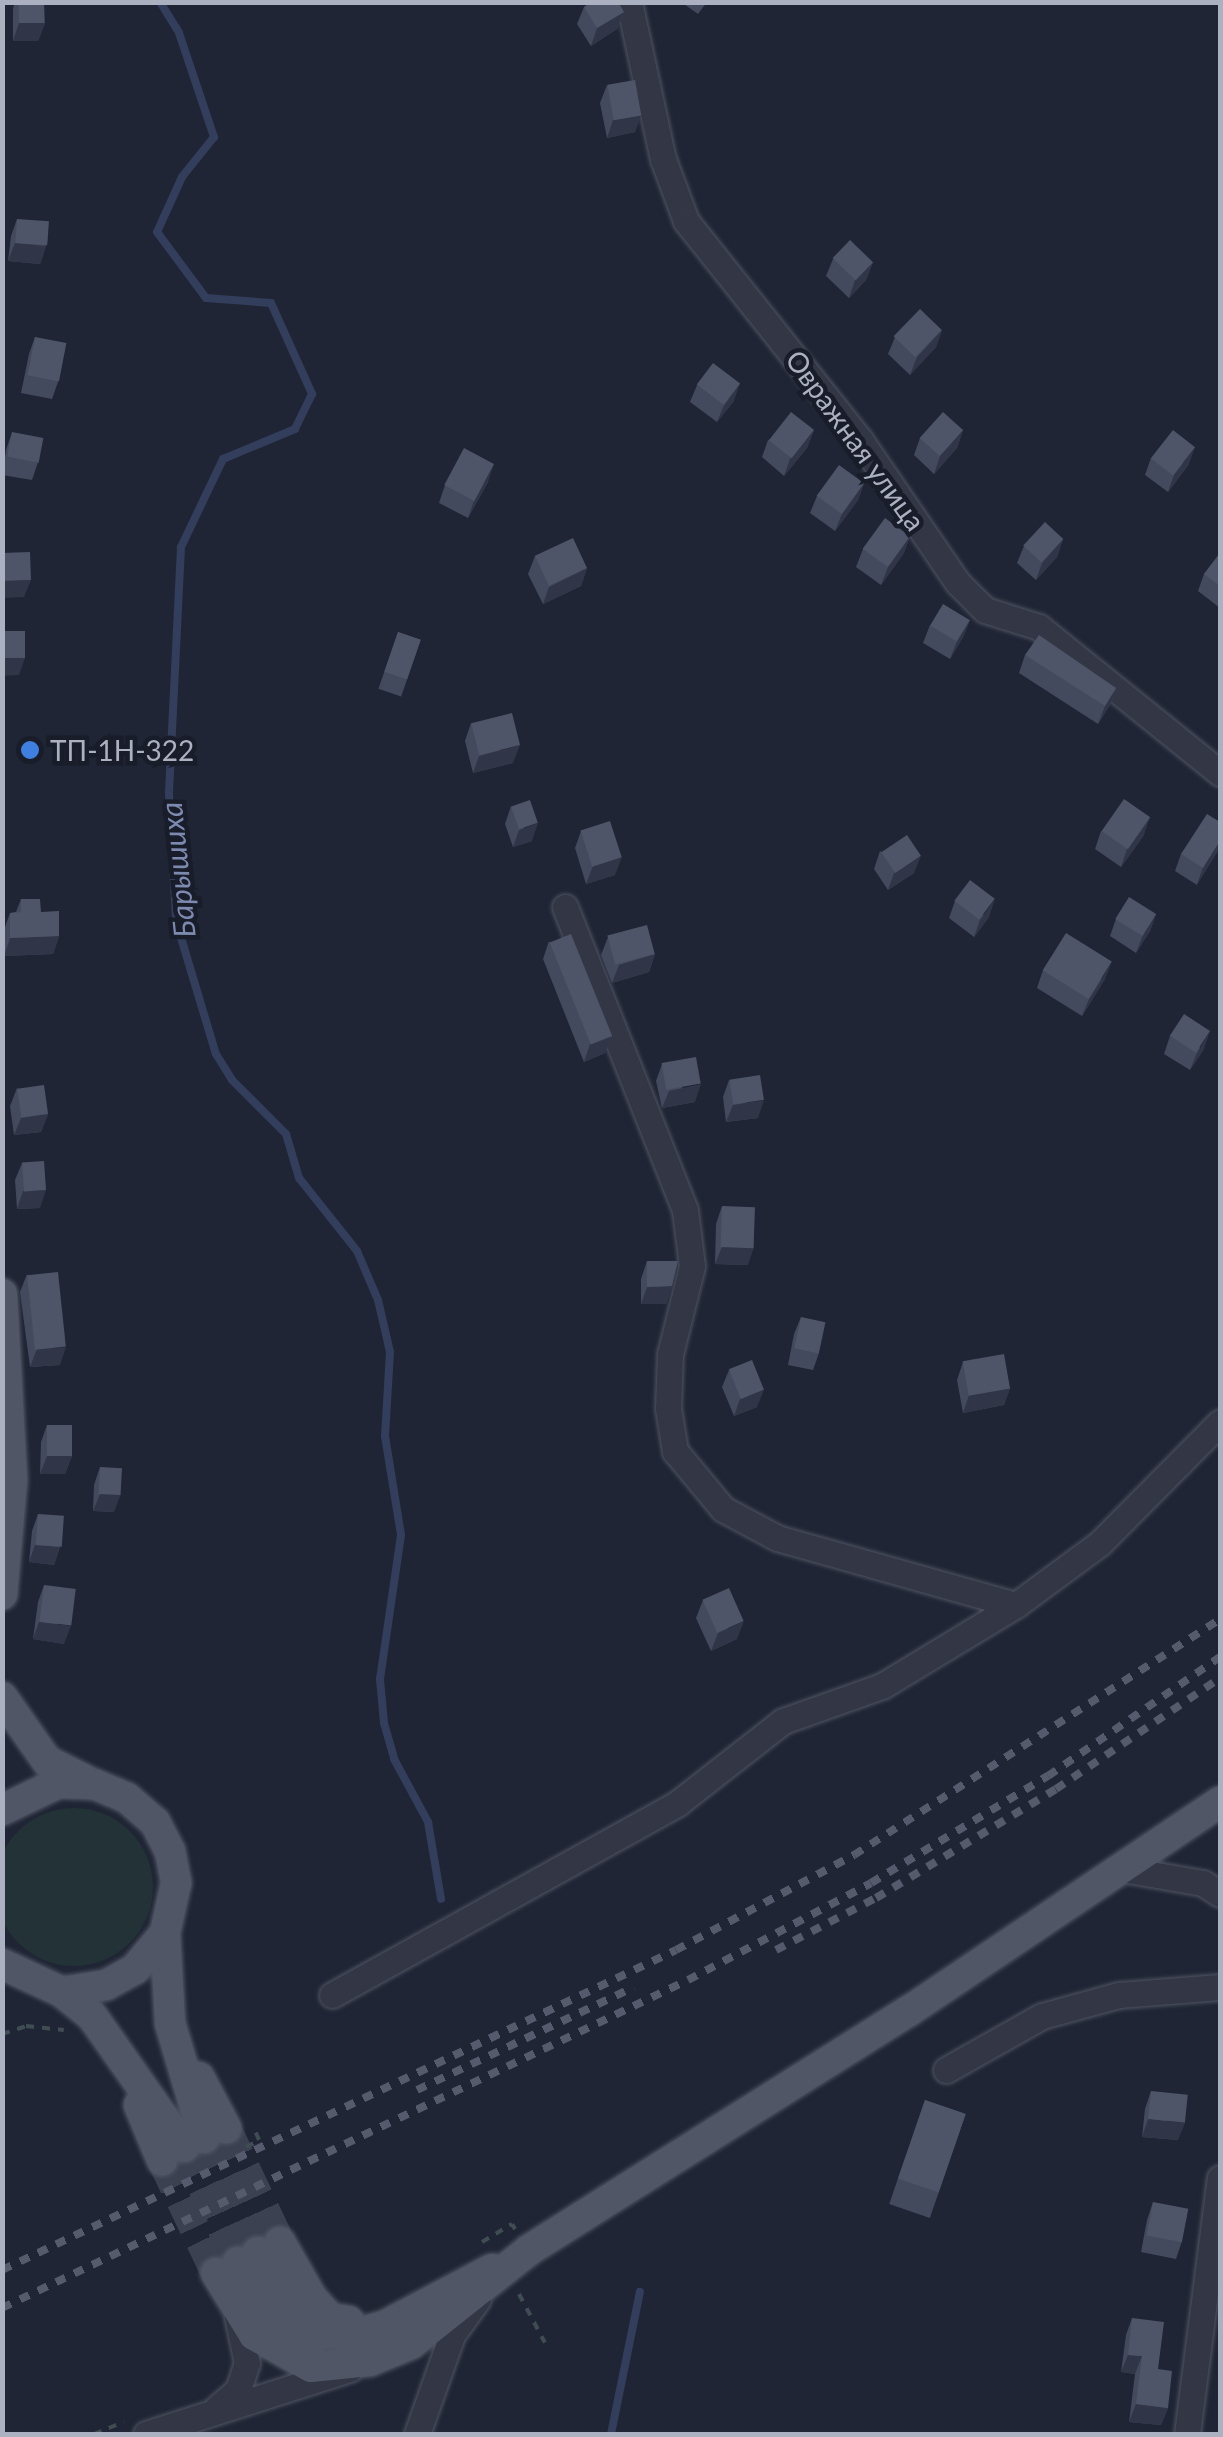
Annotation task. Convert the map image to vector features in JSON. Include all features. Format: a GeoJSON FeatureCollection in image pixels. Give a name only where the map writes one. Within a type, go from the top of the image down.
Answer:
{"type":"FeatureCollection","features":[{"type":"Feature","properties":{"kind":"main road"},"geometry":{"type":"LineString","coordinates":[[2,1294],[7,1481],[2,1595]]}},
{"type":"Feature","properties":{"kind":"main road"},"geometry":{"type":"LineString","coordinates":[[2,1697],[47,1761],[128,1798],[154,1822],[170,1851],[176,1884],[165,1933],[170,2023],[194,2143],[117,2052],[92,2016],[52,1989],[2,1964]]}},
{"type":"Feature","properties":{"kind":"main road"},"geometry":{"type":"LineString","coordinates":[[2,1810],[58,1783],[94,1784]]}},
{"type":"Feature","properties":{"kind":"main road"},"geometry":{"type":"LineString","coordinates":[[248,2257],[272,2322],[312,2344],[353,2349],[406,2332],[494,2279],[1122,1870],[1220,1802]]}},
{"type":"Feature","properties":{"kind":"main road"},"geometry":{"type":"LineString","coordinates":[[2,1982],[52,1989],[120,1978],[165,1933]]}},
{"type":"Feature","properties":{"kind":"main road"},"geometry":{"type":"LineString","coordinates":[[248,2257],[296,2276],[330,2318],[386,2314],[494,2279]]}},
{"type":"Feature","properties":{"kind":"main road"},"geometry":{"type":"LineString","coordinates":[[248,2257],[235,2310],[254,2334],[311,2367],[370,2362],[411,2344],[494,2279]]}},
{"type":"Feature","properties":{"kind":"street","name":"Овражная улица"},"geometry":{"type":"LineString","coordinates":[[630,2],[663,159],[686,221],[860,440],[958,583],[985,610],[1039,627],[1220,773]]}},
{"type":"Feature","properties":{"kind":"street"},"geometry":{"type":"LineString","coordinates":[[566,907],[685,1210],[692,1266],[670,1354],[675,1451],[723,1509],[778,1538],[1016,1604]]}},
{"type":"Feature","properties":{"kind":"street"},"geometry":{"type":"LineString","coordinates":[[332,1995],[678,1803],[783,1722],[882,1686],[1016,1604],[1100,1543],[1220,1422]]}},
{"type":"Feature","properties":{"kind":"street"},"geometry":{"type":"LineString","coordinates":[[1122,1870],[1190,1880],[1220,1894]]}},
{"type":"Feature","properties":{"kind":"street"},"geometry":{"type":"LineString","coordinates":[[946,2070],[1042,2016],[1120,1995],[1220,1987]]}},
{"type":"Feature","properties":{"kind":"street"},"geometry":{"type":"LineString","coordinates":[[1186,2434],[1220,2178]]}},
{"type":"Feature","properties":{"kind":"street"},"geometry":{"type":"LineString","coordinates":[[417,2434],[452,2335],[494,2279]]}},
{"type":"Feature","properties":{"kind":"street"},"geometry":{"type":"LineString","coordinates":[[213,2411],[238,2390],[247,2363],[235,2310]]}},
{"type":"Feature","properties":{"kind":"street"},"geometry":{"type":"LineString","coordinates":[[137,2428],[213,2411],[370,2362]]}},
{"type":"Feature","properties":{"kind":"path"},"geometry":{"type":"LineString","coordinates":[[2,2034],[26,2026],[78,2038]]}},
{"type":"Feature","properties":{"kind":"path"},"geometry":{"type":"LineString","coordinates":[[494,2279],[545,2343]]}},
{"type":"Feature","properties":{"kind":"path"},"geometry":{"type":"LineString","coordinates":[[94,2434],[137,2428]]}},
{"type":"Feature","properties":{"kind":"shaded area"},"geometry":{"type":"Polygon","coordinates":[[[74,1808],[104,1814],[130,1831],[147,1857],[153,1887],[147,1917],[130,1943],[104,1960],[74,1966],[44,1960],[18,1943],[1,1917],[-5,1887],[1,1857],[18,1831],[44,1814],[74,1808]]]}},
{"type":"Feature","properties":{"kind":"building"},"geometry":{"type":"Polygon","coordinates":[[[19,2],[44,2],[44,23],[19,23],[19,2]]]}},
{"type":"Feature","properties":{"kind":"building"},"geometry":{"type":"Polygon","coordinates":[[[591,2],[618,2],[624,12],[597,28],[584,7],[591,2]]]}},
{"type":"Feature","properties":{"kind":"building"},"geometry":{"type":"Polygon","coordinates":[[[635,80],[641,115],[614,120],[607,85],[635,80]]]}},
{"type":"Feature","properties":{"kind":"building"},"geometry":{"type":"Polygon","coordinates":[[[17,219],[49,221],[47,245],[15,243],[17,219]]]}},
{"type":"Feature","properties":{"kind":"building"},"geometry":{"type":"Polygon","coordinates":[[[850,240],[873,262],[856,280],[833,258],[850,240]]]}},
{"type":"Feature","properties":{"kind":"building"},"geometry":{"type":"Polygon","coordinates":[[[920,309],[942,330],[915,357],[894,336],[920,309]]]}},
{"type":"Feature","properties":{"kind":"building"},"geometry":{"type":"Polygon","coordinates":[[[35,337],[66,343],[59,381],[28,375],[35,337]]]}},
{"type":"Feature","properties":{"kind":"building"},"geometry":{"type":"Polygon","coordinates":[[[713,363],[740,383],[724,405],[697,385],[713,363]]]}},
{"type":"Feature","properties":{"kind":"building"},"geometry":{"type":"Polygon","coordinates":[[[791,412],[814,430],[792,458],[769,440],[791,412]]]}},
{"type":"Feature","properties":{"kind":"building"},"geometry":{"type":"Polygon","coordinates":[[[943,412],[963,430],[940,456],[920,438],[943,412]]]}},
{"type":"Feature","properties":{"kind":"building"},"geometry":{"type":"Polygon","coordinates":[[[1173,430],[1195,447],[1173,476],[1151,458],[1173,430]]]}},
{"type":"Feature","properties":{"kind":"building"},"geometry":{"type":"Polygon","coordinates":[[[12,432],[43,438],[39,463],[7,457],[12,432]]]}},
{"type":"Feature","properties":{"kind":"building"},"geometry":{"type":"Polygon","coordinates":[[[464,448],[494,464],[474,501],[444,485],[464,448]]]}},
{"type":"Feature","properties":{"kind":"building"},"geometry":{"type":"Polygon","coordinates":[[[839,465],[864,483],[842,514],[817,496],[839,465]]]}},
{"type":"Feature","properties":{"kind":"building"},"geometry":{"type":"Polygon","coordinates":[[[885,518],[910,536],[888,567],[863,549],[885,518]]]}},
{"type":"Feature","properties":{"kind":"building"},"geometry":{"type":"Polygon","coordinates":[[[1045,522],[1063,539],[1041,562],[1023,545],[1045,522]]]}},
{"type":"Feature","properties":{"kind":"building"},"geometry":{"type":"Polygon","coordinates":[[[573,538],[587,568],[549,586],[535,556],[573,538]]]}},
{"type":"Feature","properties":{"kind":"building"},"geometry":{"type":"Polygon","coordinates":[[[30,552],[31,580],[3,581],[2,553],[30,552]]]}},
{"type":"Feature","properties":{"kind":"building"},"geometry":{"type":"Polygon","coordinates":[[[1220,553],[1220,586],[1204,574],[1220,553]]]}},
{"type":"Feature","properties":{"kind":"building"},"geometry":{"type":"Polygon","coordinates":[[[943,604],[970,620],[957,641],[930,625],[943,604]]]}},
{"type":"Feature","properties":{"kind":"building"},"geometry":{"type":"Polygon","coordinates":[[[2,631],[25,631],[25,658],[2,658],[2,631]]]}},
{"type":"Feature","properties":{"kind":"building"},"geometry":{"type":"Polygon","coordinates":[[[398,632],[421,640],[407,680],[384,672],[398,632]]]}},
{"type":"Feature","properties":{"kind":"building"},"geometry":{"type":"Polygon","coordinates":[[[1039,635],[1116,688],[1105,706],[1025,655],[1039,635]]]}},
{"type":"Feature","properties":{"kind":"building"},"geometry":{"type":"Polygon","coordinates":[[[512,713],[520,745],[479,755],[471,723],[512,713]]]}},
{"type":"Feature","properties":{"kind":"building"},"geometry":{"type":"Polygon","coordinates":[[[1124,799],[1150,817],[1128,849],[1102,831],[1124,799]]]}},
{"type":"Feature","properties":{"kind":"building"},"geometry":{"type":"Polygon","coordinates":[[[530,800],[538,823],[519,829],[511,807],[530,800]]]}},
{"type":"Feature","properties":{"kind":"building"},"geometry":{"type":"Polygon","coordinates":[[[1207,814],[1220,822],[1220,841],[1203,868],[1181,854],[1207,814]]]}},
{"type":"Feature","properties":{"kind":"building"},"geometry":{"type":"Polygon","coordinates":[[[610,821],[622,857],[592,867],[581,831],[610,821]]]}},
{"type":"Feature","properties":{"kind":"building"},"geometry":{"type":"Polygon","coordinates":[[[907,835],[921,856],[895,873],[881,852],[907,835]]]}},
{"type":"Feature","properties":{"kind":"building"},"geometry":{"type":"Polygon","coordinates":[[[970,880],[995,899],[979,919],[954,901],[970,880]]]}},
{"type":"Feature","properties":{"kind":"building"},"geometry":{"type":"Polygon","coordinates":[[[1129,897],[1156,914],[1142,936],[1115,919],[1129,897]]]}},
{"type":"Feature","properties":{"kind":"building"},"geometry":{"type":"Polygon","coordinates":[[[21,899],[40,899],[41,912],[59,911],[59,936],[10,938],[10,913],[21,912],[21,899]]]}},
{"type":"Feature","properties":{"kind":"building"},"geometry":{"type":"Polygon","coordinates":[[[647,925],[655,954],[615,965],[607,936],[647,925]]]}},
{"type":"Feature","properties":{"kind":"building"},"geometry":{"type":"Polygon","coordinates":[[[1066,933],[1112,962],[1088,999],[1043,970],[1066,933]]]}},
{"type":"Feature","properties":{"kind":"building"},"geometry":{"type":"Polygon","coordinates":[[[571,934],[612,1036],[591,1045],[550,943],[571,934]]]}},
{"type":"Feature","properties":{"kind":"building"},"geometry":{"type":"Polygon","coordinates":[[[1184,1014],[1210,1031],[1196,1053],[1170,1036],[1184,1014]]]}},
{"type":"Feature","properties":{"kind":"building"},"geometry":{"type":"Polygon","coordinates":[[[696,1057],[701,1084],[666,1090],[662,1063],[696,1057]]]}},
{"type":"Feature","properties":{"kind":"building"},"geometry":{"type":"Polygon","coordinates":[[[760,1075],[764,1100],[733,1105],[729,1080],[760,1075]]]}},
{"type":"Feature","properties":{"kind":"building"},"geometry":{"type":"Polygon","coordinates":[[[44,1085],[48,1114],[21,1117],[17,1089],[44,1085]]]}},
{"type":"Feature","properties":{"kind":"building"},"geometry":{"type":"Polygon","coordinates":[[[44,1161],[46,1190],[24,1191],[22,1163],[44,1161]]]}},
{"type":"Feature","properties":{"kind":"building"},"geometry":{"type":"Polygon","coordinates":[[[722,1206],[755,1207],[754,1248],[721,1247],[722,1206]]]}},
{"type":"Feature","properties":{"kind":"building"},"geometry":{"type":"Polygon","coordinates":[[[647,1261],[678,1261],[672,1286],[647,1287],[647,1261]]]}},
{"type":"Feature","properties":{"kind":"building"},"geometry":{"type":"Polygon","coordinates":[[[58,1272],[66,1347],[35,1350],[27,1275],[58,1272]]]}},
{"type":"Feature","properties":{"kind":"building"},"geometry":{"type":"Polygon","coordinates":[[[801,1317],[825,1322],[819,1353],[794,1348],[801,1317]]]}},
{"type":"Feature","properties":{"kind":"building"},"geometry":{"type":"Polygon","coordinates":[[[1004,1354],[1010,1388],[969,1396],[963,1361],[1004,1354]]]}},
{"type":"Feature","properties":{"kind":"building"},"geometry":{"type":"Polygon","coordinates":[[[752,1360],[764,1390],[741,1399],[729,1369],[752,1360]]]}},
{"type":"Feature","properties":{"kind":"building"},"geometry":{"type":"Polygon","coordinates":[[[47,1425],[72,1425],[72,1456],[47,1456],[47,1425]]]}},
{"type":"Feature","properties":{"kind":"building"},"geometry":{"type":"Polygon","coordinates":[[[100,1467],[122,1468],[121,1495],[99,1494],[100,1467]]]}},
{"type":"Feature","properties":{"kind":"building"},"geometry":{"type":"Polygon","coordinates":[[[38,1514],[64,1516],[62,1547],[36,1545],[38,1514]]]}},
{"type":"Feature","properties":{"kind":"building"},"geometry":{"type":"Polygon","coordinates":[[[44,1585],[76,1589],[71,1626],[39,1622],[44,1585]]]}},
{"type":"Feature","properties":{"kind":"building"},"geometry":{"type":"Polygon","coordinates":[[[729,1588],[744,1621],[717,1633],[703,1600],[729,1588]]]}},
{"type":"Feature","properties":{"kind":"building"},"geometry":{"type":"Polygon","coordinates":[[[1151,2091],[1188,2095],[1185,2123],[1148,2119],[1151,2091]]]}},
{"type":"Feature","properties":{"kind":"building"},"geometry":{"type":"Polygon","coordinates":[[[925,2100],[966,2114],[939,2192],[898,2178],[925,2100]]]}},
{"type":"Feature","properties":{"kind":"building"},"geometry":{"type":"Polygon","coordinates":[[[1153,2202],[1188,2209],[1182,2242],[1147,2235],[1153,2202]]]}},
{"type":"Feature","properties":{"kind":"building"},"geometry":{"type":"Polygon","coordinates":[[[1132,2318],[1164,2322],[1158,2369],[1172,2371],[1168,2408],[1136,2404],[1142,2356],[1128,2355],[1132,2318]]]}},
{"type":"Feature","properties":{"kind":"waterway","name":"Барышиха"},"geometry":{"type":"LineString","coordinates":[[160,2],[179,33],[214,137],[182,177],[157,232],[206,298],[271,303],[312,394],[295,429],[223,459],[181,547],[169,794],[176,921],[216,1054],[232,1080],[286,1134],[299,1178],[357,1251],[378,1300],[390,1352],[385,1436],[401,1535],[380,1679],[384,1723],[394,1759],[428,1822],[441,1899]]}},
{"type":"Feature","properties":{"kind":"waterway","name":"Барышиха"},"geometry":{"type":"LineString","coordinates":[[611,2434],[640,2292]]}},
{"type":"Feature","properties":{"kind":"tunnel"},"geometry":{"type":"LineString","coordinates":[[226,2128],[280,2242]]}},
{"type":"Feature","properties":{"kind":"tunnel"},"geometry":{"type":"LineString","coordinates":[[204,2138],[258,2252]]}},
{"type":"Feature","properties":{"kind":"tunnel"},"geometry":{"type":"LineString","coordinates":[[184,2147],[238,2262]]}},
{"type":"Feature","properties":{"kind":"tunnel"},"geometry":{"type":"LineString","coordinates":[[162,2160],[216,2273]]}},
{"type":"Feature","properties":{"kind":"railway"},"geometry":{"type":"LineString","coordinates":[[2,2270],[676,1950],[854,1855],[1220,1619]]}},
{"type":"Feature","properties":{"kind":"railway"},"geometry":{"type":"LineString","coordinates":[[2,2308],[688,1980],[871,1883],[1048,1776],[1220,1657]]}},
{"type":"Feature","properties":{"kind":"railway"},"geometry":{"type":"LineString","coordinates":[[776,1950],[876,1898],[1056,1789],[1220,1678]]}},
{"type":"Feature","properties":{"kind":"railway"},"geometry":{"type":"LineString","coordinates":[[417,2090],[634,1987]]}},
{"type":"Feature","properties":{"kind":"place","name":"ТП-1Н-322"},"geometry":{"type":"Point","coordinates":[30,750]}}]}
